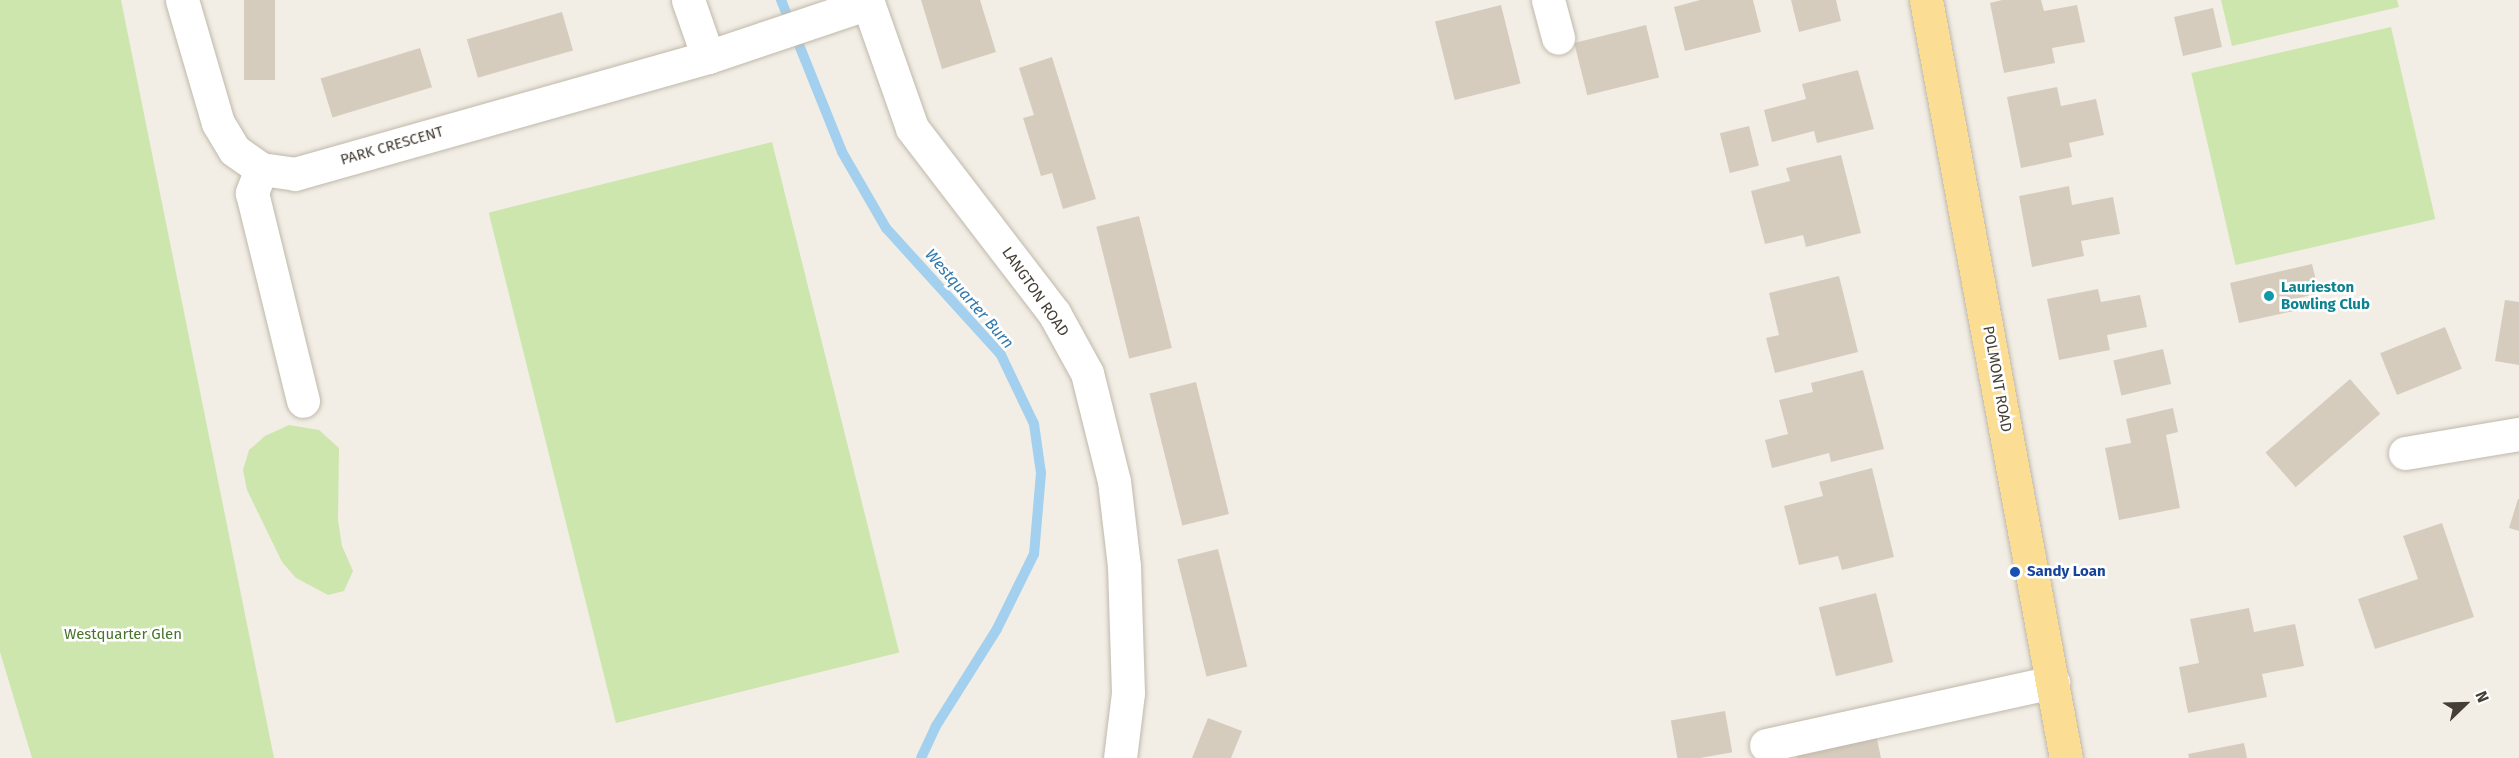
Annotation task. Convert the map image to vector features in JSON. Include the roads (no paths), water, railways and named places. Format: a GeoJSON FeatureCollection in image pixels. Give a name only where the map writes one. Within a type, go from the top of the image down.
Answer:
{"type":"FeatureCollection","features":[{"type":"Feature","properties":{"kind":"main road","name":"POLMONT ROAD"},"geometry":{"type":"LineString","coordinates":[[1926,0],[2066,758]]}},
{"type":"Feature","properties":{"kind":"street","name":"PARK CRESCENT"},"geometry":{"type":"LineString","coordinates":[[182,0],[218,123],[234,150],[261,169],[295,174],[708,57],[867,2]]}},
{"type":"Feature","properties":{"kind":"street"},"geometry":{"type":"LineString","coordinates":[[688,0],[708,57]]}},
{"type":"Feature","properties":{"kind":"street"},"geometry":{"type":"LineString","coordinates":[[1548,0],[1558,38]]}},
{"type":"Feature","properties":{"kind":"street","name":"LANGTON ROAD"},"geometry":{"type":"LineString","coordinates":[[867,2],[912,128],[1054,313],[1087,373],[1114,481],[1124,566],[1128,693],[1120,758]]}},
{"type":"Feature","properties":{"kind":"street"},"geometry":{"type":"LineString","coordinates":[[261,169],[252,193],[303,401]]}},
{"type":"Feature","properties":{"kind":"street"},"geometry":{"type":"LineString","coordinates":[[2405,453],[2519,434]]}},
{"type":"Feature","properties":{"kind":"street"},"geometry":{"type":"LineString","coordinates":[[1766,745],[2053,682]]}},
{"type":"Feature","properties":{"kind":"waterway","name":"Westquarter Burn"},"geometry":{"type":"LineString","coordinates":[[781,0],[842,152],[886,228],[1001,355],[1034,424],[1041,473],[1034,554],[997,629],[936,726],[921,758]]}},
{"type":"Feature","properties":{"kind":"place","name":"Laurieston Bowling Club"},"geometry":{"type":"Point","coordinates":[2269,296]}},
{"type":"Feature","properties":{"kind":"place","name":"Sandy Loan"},"geometry":{"type":"Point","coordinates":[2015,572]}},
{"type":"Feature","properties":{"kind":"park label","name":"Westquarter Glen"},"geometry":{"type":"Point","coordinates":[123,635]}}]}
